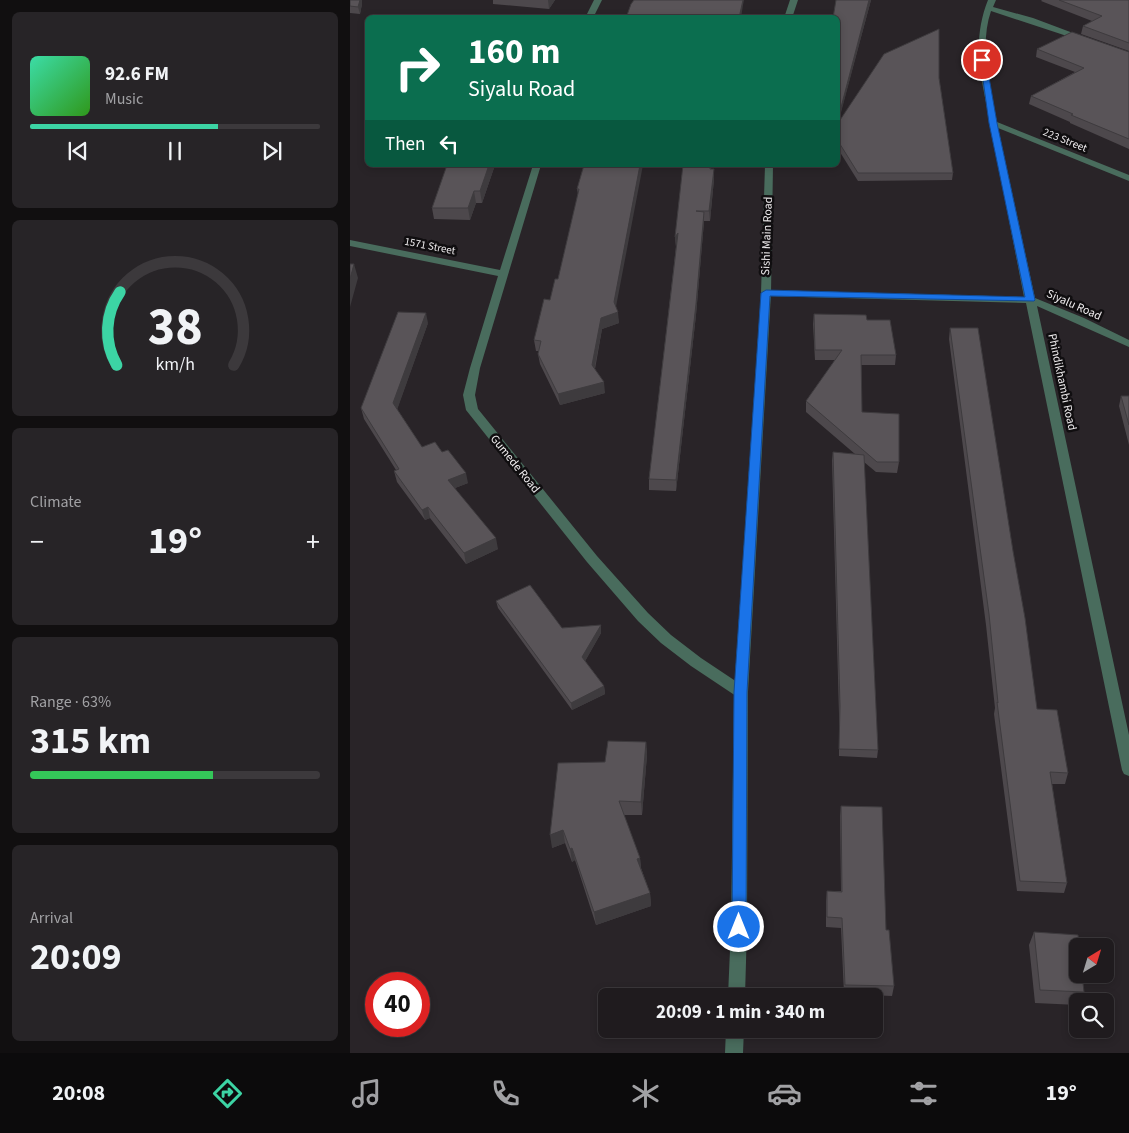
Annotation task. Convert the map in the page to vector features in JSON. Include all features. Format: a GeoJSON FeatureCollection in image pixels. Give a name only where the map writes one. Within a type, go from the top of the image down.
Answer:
{"type":"FeatureCollection","features":[{"type":"Feature","properties":{"kind":"street"},"geometry":{"type":"LineString","coordinates":[[590,15],[598,0]]}},
{"type":"Feature","properties":{"kind":"street"},"geometry":{"type":"LineString","coordinates":[[789,15],[794,0]]}},
{"type":"Feature","properties":{"kind":"street"},"geometry":{"type":"LineString","coordinates":[[990,4],[1095,43]]}},
{"type":"Feature","properties":{"kind":"street","name":"Phindikhambi Road"},"geometry":{"type":"LineString","coordinates":[[990,4],[983,32],[982,60],[993,123],[1129,770]]}},
{"type":"Feature","properties":{"kind":"street","name":"223 Street"},"geometry":{"type":"LineString","coordinates":[[993,123],[1129,178]]}},
{"type":"Feature","properties":{"kind":"street","name":"Gumede Road"},"geometry":{"type":"LineString","coordinates":[[536,167],[469,395],[472,410],[592,559],[643,617],[688,656],[741,692]]}},
{"type":"Feature","properties":{"kind":"street","name":"Sishi Main Road"},"geometry":{"type":"LineString","coordinates":[[736,988],[739,927],[741,692],[766,293],[769,167]]}},
{"type":"Feature","properties":{"kind":"street","name":"1571 Street"},"geometry":{"type":"LineString","coordinates":[[350,243],[504,274]]}},
{"type":"Feature","properties":{"kind":"street","name":"Siyalu Road"},"geometry":{"type":"LineString","coordinates":[[766,293],[1031,300],[1080,320],[1129,344]]}},
{"type":"Feature","properties":{"kind":"street"},"geometry":{"type":"LineString","coordinates":[[734,1053],[735,1038]]}},
{"type":"Feature","properties":{"kind":"building"},"geometry":{"type":"Polygon","coordinates":[[[350,0],[360,0],[358,7],[350,6],[350,0]]]}},
{"type":"Feature","properties":{"kind":"building"},"geometry":{"type":"Polygon","coordinates":[[[634,0],[743,0],[740,15],[627,15],[634,0]]]}},
{"type":"Feature","properties":{"kind":"building"},"geometry":{"type":"Polygon","coordinates":[[[836,0],[869,0],[840,111],[840,15],[834,15],[836,0]]]}},
{"type":"Feature","properties":{"kind":"building"},"geometry":{"type":"Polygon","coordinates":[[[1059,0],[1129,0],[1129,43],[1083,26],[1102,16],[1059,0]]]}},
{"type":"Feature","properties":{"kind":"building"},"geometry":{"type":"Polygon","coordinates":[[[939,29],[939,78],[953,173],[858,173],[840,144],[840,120],[884,54],[939,29]]]}},
{"type":"Feature","properties":{"kind":"building"},"geometry":{"type":"Polygon","coordinates":[[[1072,32],[1129,52],[1129,139],[1031,96],[1084,68],[1037,49],[1072,32]]]}},
{"type":"Feature","properties":{"kind":"building"},"geometry":{"type":"Polygon","coordinates":[[[446,167],[488,167],[480,191],[474,191],[468,208],[432,208],[446,167]]]}},
{"type":"Feature","properties":{"kind":"building"},"geometry":{"type":"Polygon","coordinates":[[[583,167],[640,167],[614,302],[618,312],[601,318],[592,365],[604,382],[558,394],[538,354],[541,341],[534,340],[544,299],[550,300],[555,279],[558,279],[579,189],[577,189],[583,167]]]}},
{"type":"Feature","properties":{"kind":"building"},"geometry":{"type":"Polygon","coordinates":[[[683,167],[710,167],[710,169],[714,169],[709,211],[696,211],[704,212],[696,304],[676,480],[649,479],[678,233],[675,237],[683,167]]]}},
{"type":"Feature","properties":{"kind":"building"},"geometry":{"type":"Polygon","coordinates":[[[350,264],[354,264],[350,279],[350,264]]]}},
{"type":"Feature","properties":{"kind":"building"},"geometry":{"type":"Polygon","coordinates":[[[398,312],[426,313],[393,403],[422,447],[435,442],[442,452],[448,450],[466,473],[448,480],[496,538],[464,553],[428,507],[422,510],[394,471],[399,469],[361,408],[398,312]]]}},
{"type":"Feature","properties":{"kind":"building"},"geometry":{"type":"Polygon","coordinates":[[[814,314],[866,315],[867,320],[890,320],[896,355],[861,355],[862,412],[899,414],[899,462],[877,462],[806,401],[842,350],[815,350],[814,314]]]}},
{"type":"Feature","properties":{"kind":"building"},"geometry":{"type":"Polygon","coordinates":[[[950,328],[978,328],[1025,618],[1037,709],[1057,710],[1068,773],[1050,772],[1067,883],[1020,881],[997,702],[989,614],[950,328]]]}},
{"type":"Feature","properties":{"kind":"building"},"geometry":{"type":"Polygon","coordinates":[[[1121,396],[1129,396],[1129,425],[1121,396]]]}},
{"type":"Feature","properties":{"kind":"building"},"geometry":{"type":"Polygon","coordinates":[[[833,452],[864,455],[878,750],[839,749],[840,706],[833,452]]]}},
{"type":"Feature","properties":{"kind":"building"},"geometry":{"type":"Polygon","coordinates":[[[530,585],[562,628],[601,625],[582,657],[604,686],[571,703],[496,601],[530,585]]]}},
{"type":"Feature","properties":{"kind":"building"},"geometry":{"type":"Polygon","coordinates":[[[608,741],[646,742],[641,802],[619,801],[640,858],[637,859],[650,893],[594,912],[572,848],[570,849],[563,830],[550,835],[558,763],[605,762],[608,741]]]}},
{"type":"Feature","properties":{"kind":"building"},"geometry":{"type":"Polygon","coordinates":[[[841,806],[882,807],[886,930],[889,930],[894,986],[845,985],[842,918],[827,917],[827,891],[842,892],[841,806]]]}},
{"type":"Feature","properties":{"kind":"building"},"geometry":{"type":"Polygon","coordinates":[[[1034,932],[1078,935],[1078,938],[1069,938],[1069,983],[1083,983],[1084,992],[1040,990],[1034,932]]]}},
{"type":"Feature","properties":{"kind":"route"},"geometry":{"type":"LineString","coordinates":[[739,927],[741,692],[766,293],[1031,300],[993,123],[982,60]]}}]}
